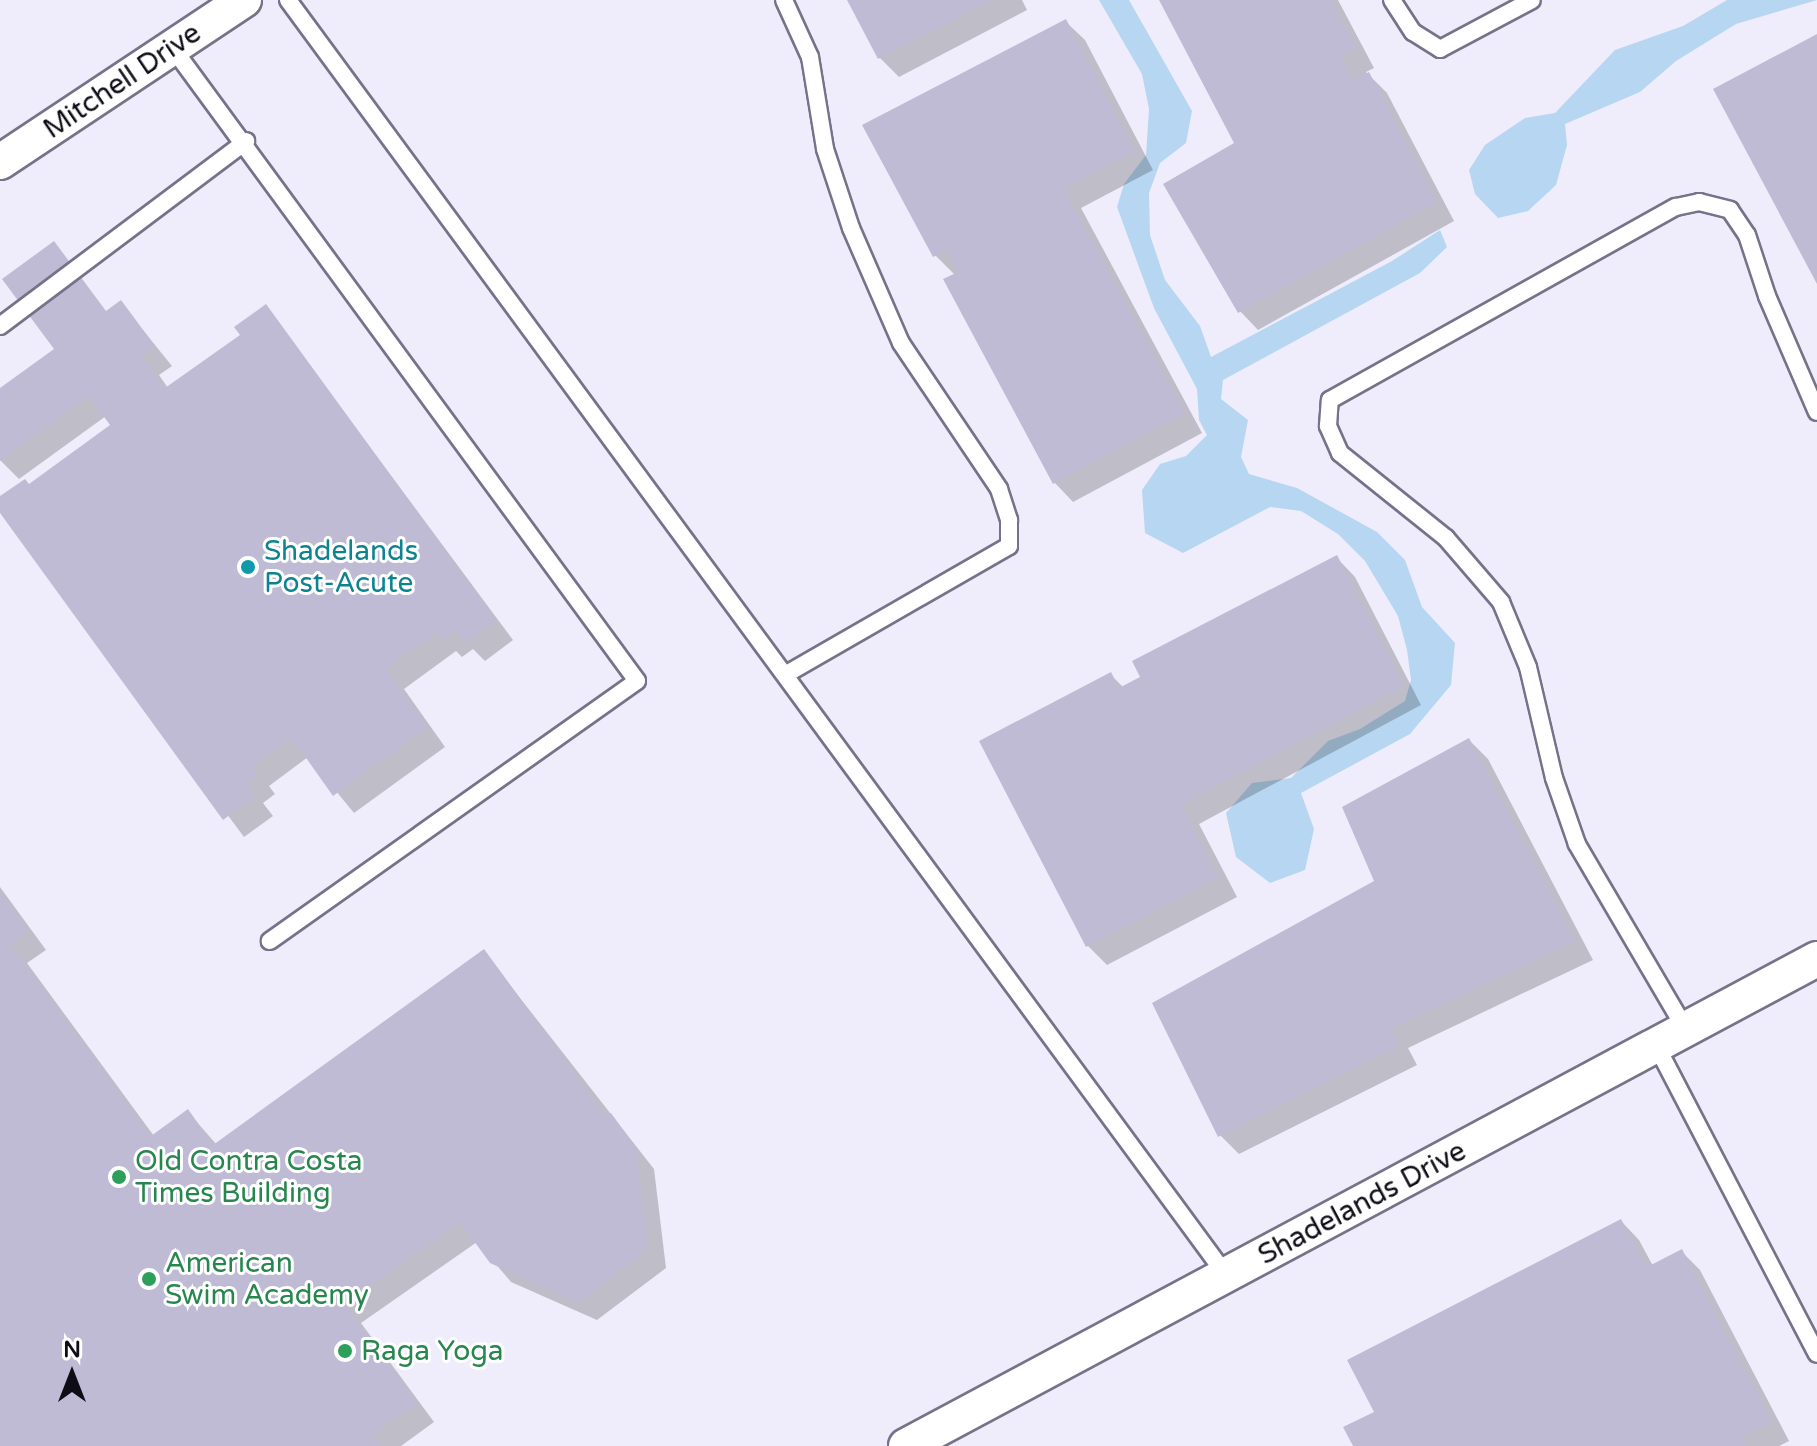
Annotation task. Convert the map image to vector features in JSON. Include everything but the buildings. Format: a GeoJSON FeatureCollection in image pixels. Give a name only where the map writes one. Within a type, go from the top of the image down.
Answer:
{"type":"FeatureCollection","features":[{"type":"Feature","properties":{"kind":"street","name":"Mitchell Drive"},"geometry":{"type":"LineString","coordinates":[[0,162],[244,0]]}},
{"type":"Feature","properties":{"kind":"street","name":"Shadelands Drive"},"geometry":{"type":"LineString","coordinates":[[912,1445],[1817,959]]}},
{"type":"Feature","properties":{"kind":"lane"},"geometry":{"type":"LineString","coordinates":[[288,0],[1226,1275]]}},
{"type":"Feature","properties":{"kind":"lane"},"geometry":{"type":"LineString","coordinates":[[784,0],[810,57],[825,149],[851,228],[901,343],[999,489],[1009,520],[1009,546],[786,674]]}},
{"type":"Feature","properties":{"kind":"lane"},"geometry":{"type":"LineString","coordinates":[[1392,0],[1413,32],[1440,49],[1532,0]]}},
{"type":"Feature","properties":{"kind":"lane"},"geometry":{"type":"LineString","coordinates":[[172,47],[246,141],[637,681],[270,941]]}},
{"type":"Feature","properties":{"kind":"lane"},"geometry":{"type":"LineString","coordinates":[[0,326],[246,141]]}},
{"type":"Feature","properties":{"kind":"lane"},"geometry":{"type":"LineString","coordinates":[[1817,412],[1767,296],[1747,235],[1730,210],[1699,202],[1662,215],[1330,400],[1328,426],[1340,453],[1446,538],[1501,602],[1528,667],[1554,778],[1577,844],[1671,1038],[1817,1354]]}},
{"type":"Feature","properties":{"kind":"shaded area"},"geometry":{"type":"Polygon","coordinates":[[[0,0],[1817,0],[1817,1446],[0,1446],[0,0]]]}},
{"type":"Feature","properties":{"kind":"water"},"geometry":{"type":"Polygon","coordinates":[[[1099,0],[1129,0],[1192,111],[1186,143],[1160,163],[1149,193],[1150,235],[1165,280],[1200,326],[1211,357],[1392,261],[1440,230],[1447,247],[1420,273],[1223,380],[1221,399],[1248,420],[1241,457],[1249,474],[1297,488],[1377,532],[1405,560],[1422,607],[1455,643],[1451,685],[1410,734],[1301,793],[1314,829],[1305,870],[1270,883],[1236,857],[1226,813],[1252,783],[1291,778],[1328,741],[1360,729],[1405,701],[1411,680],[1407,650],[1398,616],[1365,561],[1338,534],[1301,511],[1270,507],[1183,553],[1145,533],[1142,490],[1160,464],[1186,456],[1207,435],[1199,420],[1197,389],[1154,308],[1117,207],[1124,184],[1146,155],[1149,109],[1142,74],[1099,0]]]}},
{"type":"Feature","properties":{"kind":"water"},"geometry":{"type":"Polygon","coordinates":[[[1727,0],[1817,0],[1736,24],[1676,61],[1640,92],[1565,124],[1567,145],[1556,185],[1528,211],[1498,218],[1475,194],[1469,170],[1485,145],[1525,118],[1555,113],[1615,50],[1683,26],[1727,0]]]}},
{"type":"Feature","properties":{"kind":"place","name":"Shadelands Post-Acute"},"geometry":{"type":"Point","coordinates":[248,567]}},
{"type":"Feature","properties":{"kind":"place","name":"Old Contra Costa Times Building"},"geometry":{"type":"Point","coordinates":[119,1177]}},
{"type":"Feature","properties":{"kind":"place","name":"American Swim Academy"},"geometry":{"type":"Point","coordinates":[149,1279]}},
{"type":"Feature","properties":{"kind":"place","name":"Raga Yoga"},"geometry":{"type":"Point","coordinates":[345,1351]}}]}
